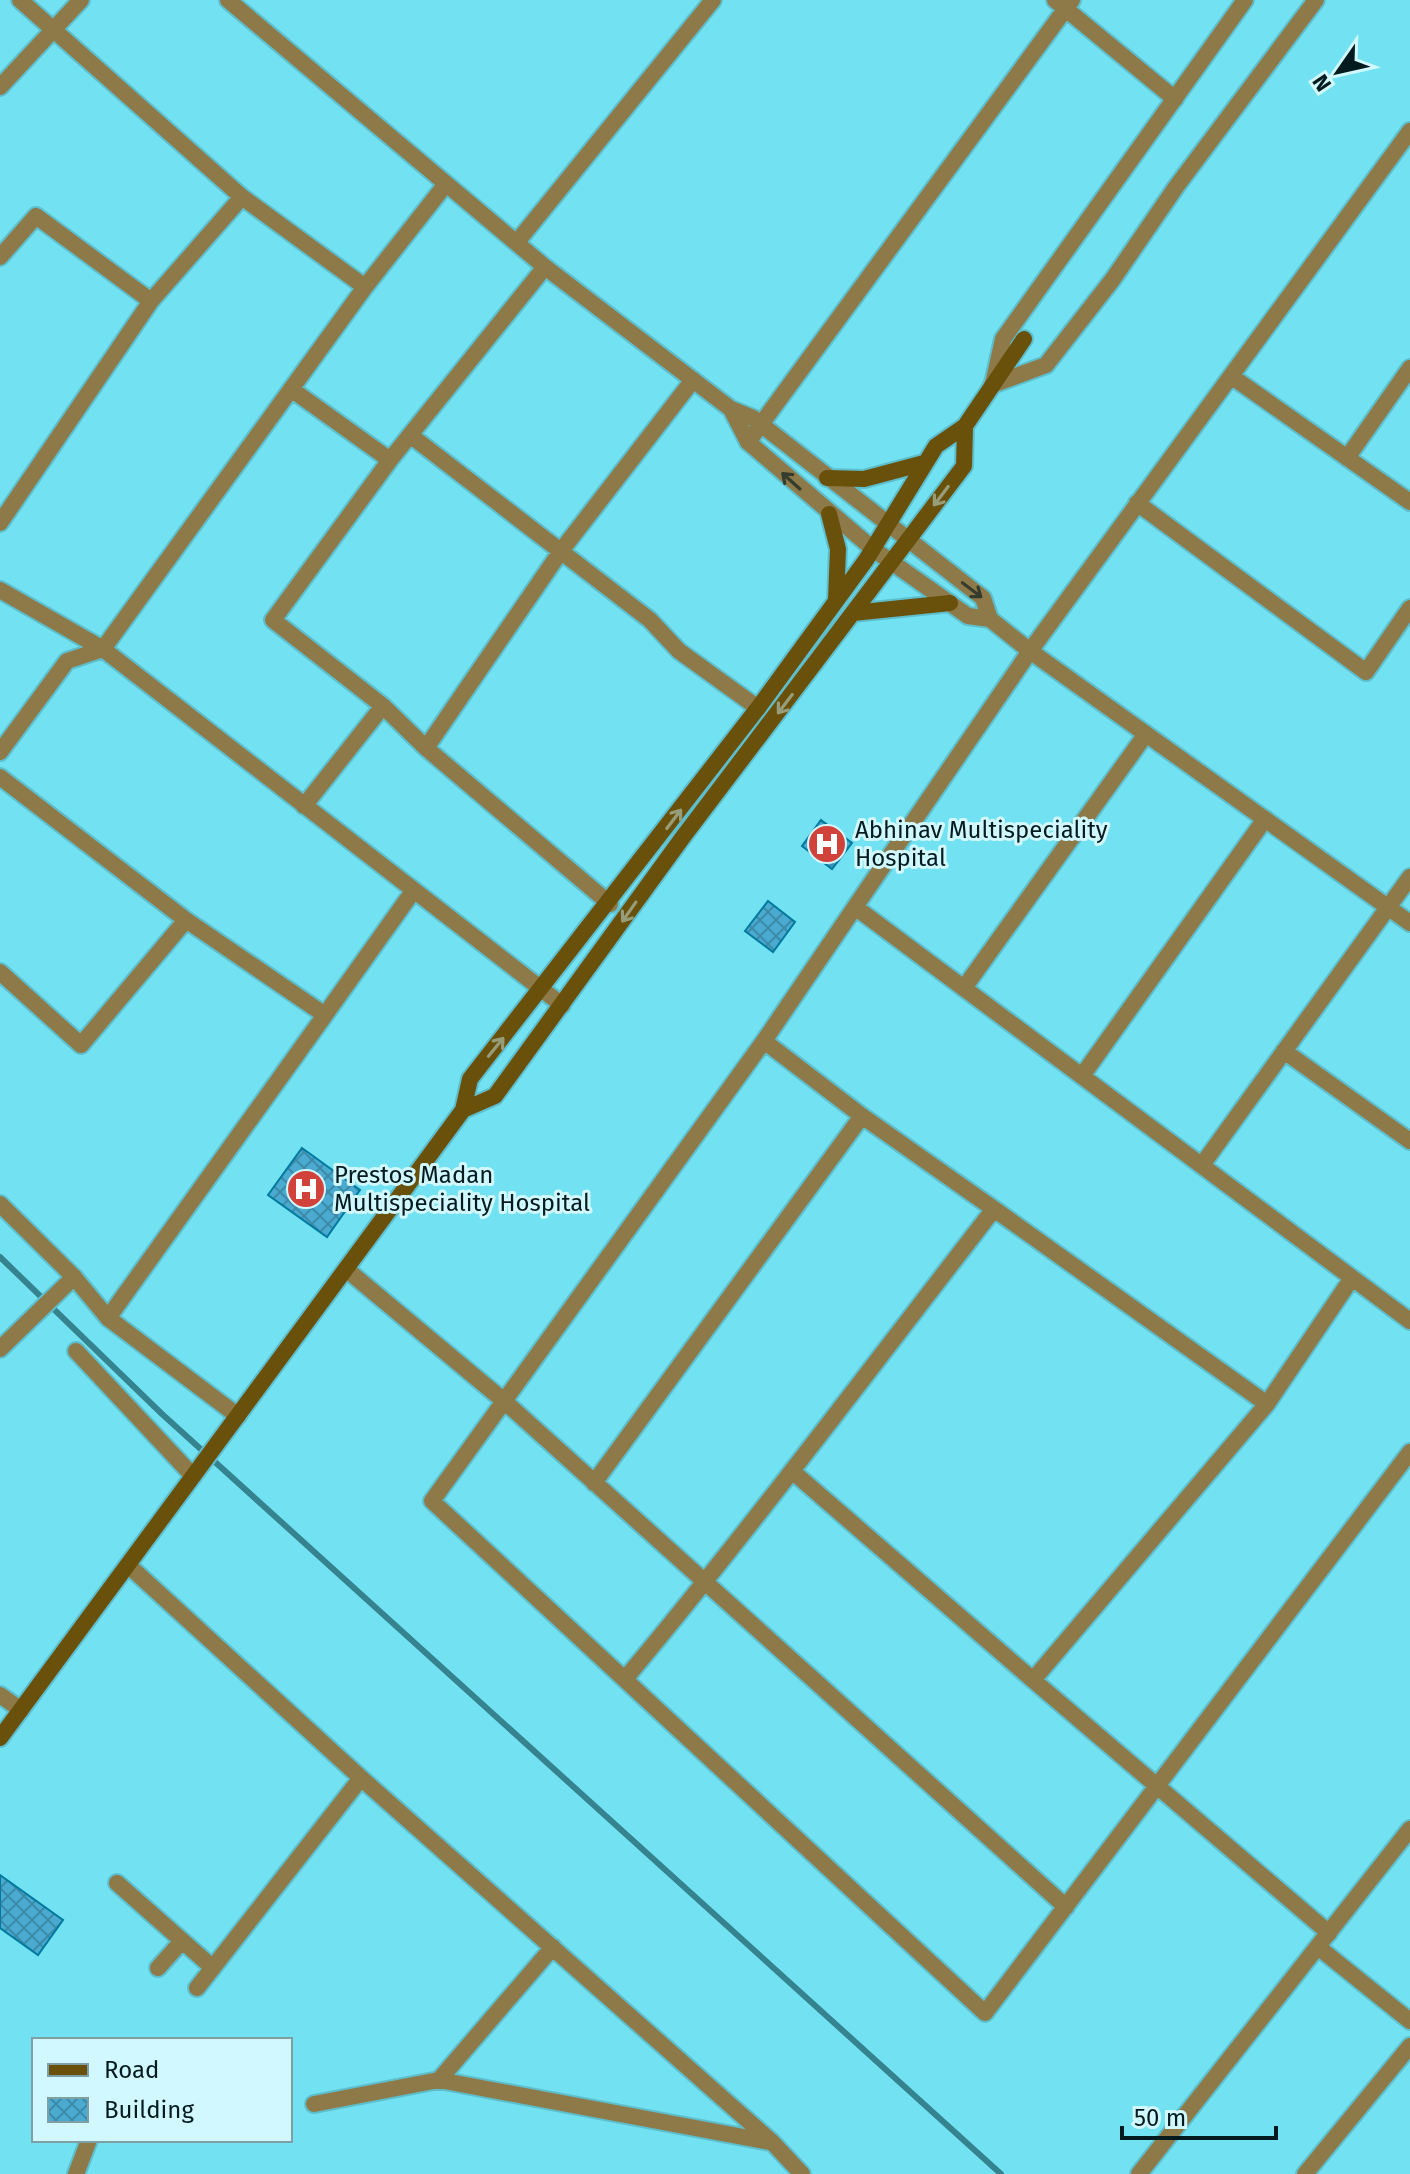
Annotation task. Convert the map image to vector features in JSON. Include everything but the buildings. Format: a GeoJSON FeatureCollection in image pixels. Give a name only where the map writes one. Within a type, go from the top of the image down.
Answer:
{"type":"FeatureCollection","features":[{"type":"Feature","properties":{"kind":"main road"},"geometry":{"type":"LineString","coordinates":[[0,1738],[463,1110],[470,1079],[610,904],[758,708],[873,549],[936,446],[965,426],[1024,339]]}},
{"type":"Feature","properties":{"kind":"main road"},"geometry":{"type":"LineString","coordinates":[[463,1110],[495,1096],[683,837],[964,466],[965,426]]}},
{"type":"Feature","properties":{"kind":"main road"},"geometry":{"type":"LineString","coordinates":[[827,478],[864,479],[924,463]]}},
{"type":"Feature","properties":{"kind":"main road"},"geometry":{"type":"LineString","coordinates":[[829,514],[838,549],[836,601]]}},
{"type":"Feature","properties":{"kind":"main road"},"geometry":{"type":"LineString","coordinates":[[853,613],[950,603]]}},
{"type":"Feature","properties":{"kind":"street"},"geometry":{"type":"LineString","coordinates":[[20,0],[242,197],[365,287]]}},
{"type":"Feature","properties":{"kind":"street"},"geometry":{"type":"LineString","coordinates":[[0,87],[81,0]]}},
{"type":"Feature","properties":{"kind":"street"},"geometry":{"type":"LineString","coordinates":[[228,0],[545,267],[731,409],[760,423],[887,526],[983,598],[990,619]]}},
{"type":"Feature","properties":{"kind":"street"},"geometry":{"type":"LineString","coordinates":[[517,242],[713,0]]}},
{"type":"Feature","properties":{"kind":"street"},"geometry":{"type":"LineString","coordinates":[[992,385],[1003,339],[1245,0]]}},
{"type":"Feature","properties":{"kind":"street"},"geometry":{"type":"LineString","coordinates":[[992,385],[1046,365],[1113,279],[1176,187],[1316,0]]}},
{"type":"Feature","properties":{"kind":"street"},"geometry":{"type":"LineString","coordinates":[[748,442],[1064,3],[1175,99]]}},
{"type":"Feature","properties":{"kind":"street"},"geometry":{"type":"LineString","coordinates":[[1410,131],[1030,651],[764,1041],[432,1501],[985,2013],[1410,1452]]}},
{"type":"Feature","properties":{"kind":"street"},"geometry":{"type":"LineString","coordinates":[[0,752],[67,661],[103,649],[365,287],[446,184]]}},
{"type":"Feature","properties":{"kind":"street"},"geometry":{"type":"LineString","coordinates":[[0,523],[151,301],[242,197]]}},
{"type":"Feature","properties":{"kind":"street"},"geometry":{"type":"LineString","coordinates":[[0,257],[36,216],[151,301]]}},
{"type":"Feature","properties":{"kind":"street"},"geometry":{"type":"LineString","coordinates":[[545,267],[390,460],[273,620],[383,706],[426,748],[610,904]]}},
{"type":"Feature","properties":{"kind":"street"},"geometry":{"type":"LineString","coordinates":[[1347,458],[1410,368]]}},
{"type":"Feature","properties":{"kind":"street"},"geometry":{"type":"LineString","coordinates":[[1231,376],[1410,502]]}},
{"type":"Feature","properties":{"kind":"street"},"geometry":{"type":"LineString","coordinates":[[426,748],[561,551],[693,380]]}},
{"type":"Feature","properties":{"kind":"street"},"geometry":{"type":"LineString","coordinates":[[291,389],[390,460]]}},
{"type":"Feature","properties":{"kind":"street"},"geometry":{"type":"LineString","coordinates":[[731,409],[748,442],[873,549],[968,616],[990,619],[1030,651],[1410,923]]}},
{"type":"Feature","properties":{"kind":"street"},"geometry":{"type":"LineString","coordinates":[[410,435],[650,620],[679,651],[758,708]]}},
{"type":"Feature","properties":{"kind":"street"},"geometry":{"type":"LineString","coordinates":[[1137,503],[1366,672],[1410,608]]}},
{"type":"Feature","properties":{"kind":"street"},"geometry":{"type":"LineString","coordinates":[[0,590],[103,649],[562,1005]]}},
{"type":"Feature","properties":{"kind":"street"},"geometry":{"type":"LineString","coordinates":[[304,806],[383,706]]}},
{"type":"Feature","properties":{"kind":"street"},"geometry":{"type":"LineString","coordinates":[[964,988],[1146,734]]}},
{"type":"Feature","properties":{"kind":"street"},"geometry":{"type":"LineString","coordinates":[[0,777],[186,920],[325,1015]]}},
{"type":"Feature","properties":{"kind":"street"},"geometry":{"type":"LineString","coordinates":[[1082,1076],[1265,819]]}},
{"type":"Feature","properties":{"kind":"street"},"geometry":{"type":"LineString","coordinates":[[1202,1165],[1410,877]]}},
{"type":"Feature","properties":{"kind":"street"},"geometry":{"type":"LineString","coordinates":[[108,1318],[414,890]]}},
{"type":"Feature","properties":{"kind":"street"},"geometry":{"type":"LineString","coordinates":[[855,907],[1410,1321]]}},
{"type":"Feature","properties":{"kind":"street"},"geometry":{"type":"LineString","coordinates":[[0,972],[81,1045],[186,920]]}},
{"type":"Feature","properties":{"kind":"street"},"geometry":{"type":"LineString","coordinates":[[764,1041],[862,1116],[1267,1404]]}},
{"type":"Feature","properties":{"kind":"street"},"geometry":{"type":"LineString","coordinates":[[1284,1051],[1410,1141]]}},
{"type":"Feature","properties":{"kind":"street"},"geometry":{"type":"LineString","coordinates":[[594,1483],[862,1116]]}},
{"type":"Feature","properties":{"kind":"street"},"geometry":{"type":"LineString","coordinates":[[0,1204],[108,1318],[238,1416]]}},
{"type":"Feature","properties":{"kind":"street"},"geometry":{"type":"LineString","coordinates":[[625,1679],[705,1582],[994,1209]]}},
{"type":"Feature","properties":{"kind":"street"},"geometry":{"type":"LineString","coordinates":[[346,1269],[504,1401],[1066,1907]]}},
{"type":"Feature","properties":{"kind":"street"},"geometry":{"type":"LineString","coordinates":[[1033,1680],[1267,1404],[1352,1278]]}},
{"type":"Feature","properties":{"kind":"street"},"geometry":{"type":"LineString","coordinates":[[0,1349],[70,1281]]}},
{"type":"Feature","properties":{"kind":"street"},"geometry":{"type":"LineString","coordinates":[[76,1351],[195,1474]]}},
{"type":"Feature","properties":{"kind":"street"},"geometry":{"type":"LineString","coordinates":[[792,1471],[1157,1786],[1410,2021]]}},
{"type":"Feature","properties":{"kind":"street"},"geometry":{"type":"LineString","coordinates":[[128,1565],[361,1778],[772,2142],[802,2174]]}},
{"type":"Feature","properties":{"kind":"street"},"geometry":{"type":"LineString","coordinates":[[0,1695],[21,1710]]}},
{"type":"Feature","properties":{"kind":"street"},"geometry":{"type":"LineString","coordinates":[[197,1988],[361,1778]]}},
{"type":"Feature","properties":{"kind":"street"},"geometry":{"type":"LineString","coordinates":[[1140,2174],[1410,1829]]}},
{"type":"Feature","properties":{"kind":"street"},"geometry":{"type":"LineString","coordinates":[[117,1883],[213,1968]]}},
{"type":"Feature","properties":{"kind":"street"},"geometry":{"type":"LineString","coordinates":[[158,1968],[182,1941]]}},
{"type":"Feature","properties":{"kind":"street"},"geometry":{"type":"LineString","coordinates":[[439,2080],[553,1947]]}},
{"type":"Feature","properties":{"kind":"street"},"geometry":{"type":"LineString","coordinates":[[1305,2174],[1410,2046]]}},
{"type":"Feature","properties":{"kind":"street"},"geometry":{"type":"LineString","coordinates":[[314,2104],[439,2080],[772,2142]]}},
{"type":"Feature","properties":{"kind":"street"},"geometry":{"type":"LineString","coordinates":[[76,2174],[88,2142]]}},
{"type":"Feature","properties":{"kind":"waterway"},"geometry":{"type":"LineString","coordinates":[[0,1257],[162,1414],[1001,2174]]}},
{"type":"Feature","properties":{"kind":"place","name":"Abhinav Multispeciality Hospital"},"geometry":{"type":"Point","coordinates":[827,844]}},
{"type":"Feature","properties":{"kind":"place","name":"Prestos Madan Multispeciality Hospital"},"geometry":{"type":"Point","coordinates":[306,1189]}}]}
